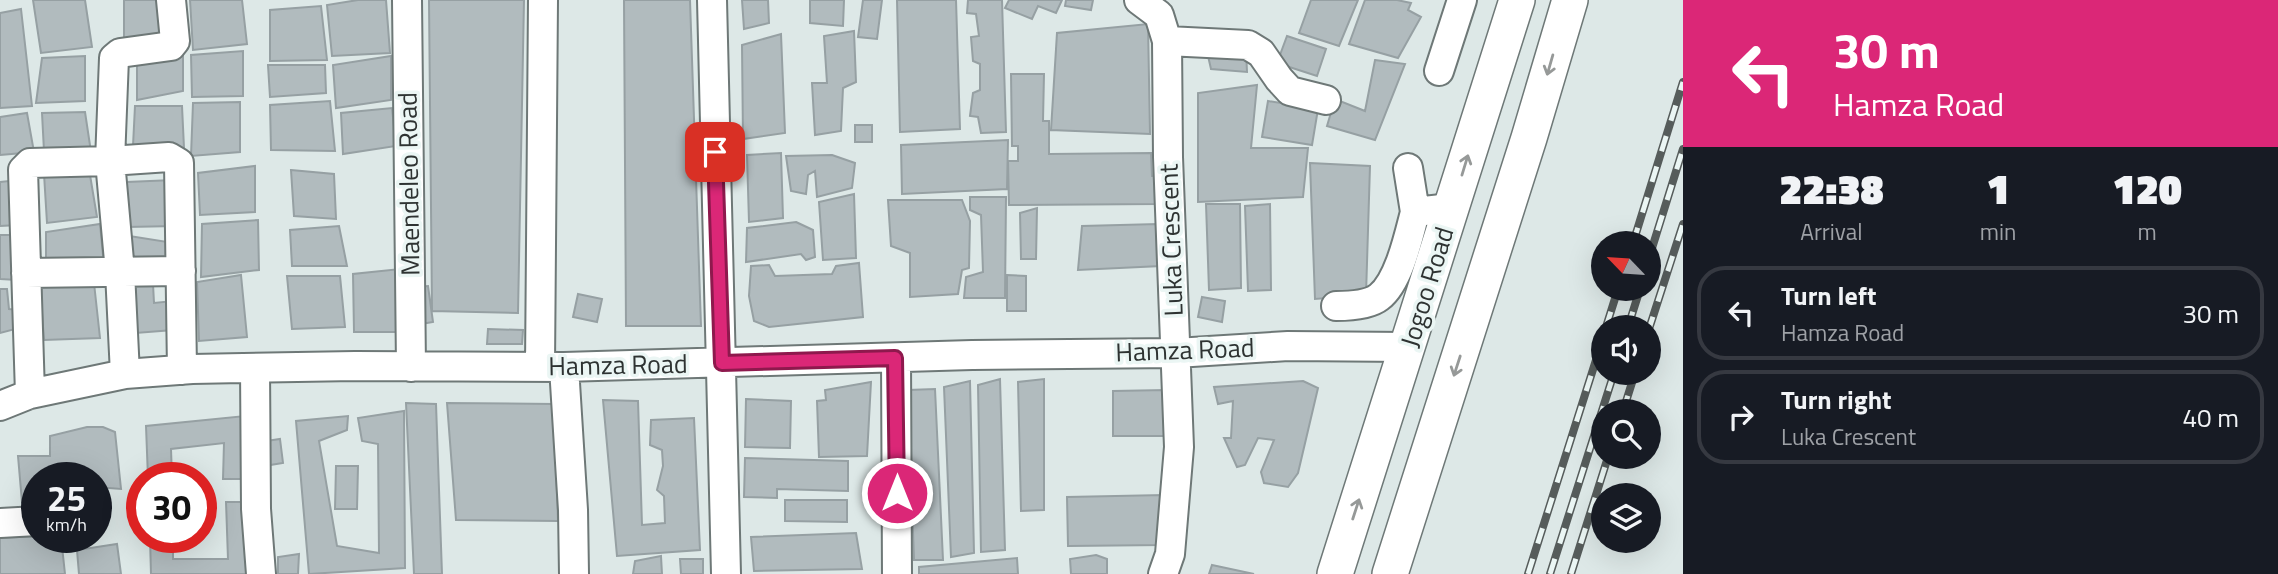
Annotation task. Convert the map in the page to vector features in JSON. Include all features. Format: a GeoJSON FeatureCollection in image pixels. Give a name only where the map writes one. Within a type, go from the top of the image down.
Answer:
{"type":"FeatureCollection","features":[{"type":"Feature","properties":{"kind":"main road","name":"Jogoo Road"},"geometry":{"type":"LineString","coordinates":[[1335,574],[1517,0]]}},
{"type":"Feature","properties":{"kind":"main road","name":"Jogoo Road"},"geometry":{"type":"LineString","coordinates":[[1390,574],[1570,0]]}},
{"type":"Feature","properties":{"kind":"street"},"geometry":{"type":"LineString","coordinates":[[125,374],[120,272],[110,161],[114,58],[120,52],[171,46],[175,41],[171,0]]}},
{"type":"Feature","properties":{"kind":"street","name":"Maendeleo Road"},"geometry":{"type":"LineString","coordinates":[[407,0],[411,367]]}},
{"type":"Feature","properties":{"kind":"street"},"geometry":{"type":"LineString","coordinates":[[543,0],[552,367],[573,510],[574,574]]}},
{"type":"Feature","properties":{"kind":"street"},"geometry":{"type":"LineString","coordinates":[[712,0],[726,574]]}},
{"type":"Feature","properties":{"kind":"street","name":"Luka Crescent"},"geometry":{"type":"LineString","coordinates":[[1139,0],[1159,15],[1167,41],[1168,156],[1179,413],[1178,479],[1170,554],[1163,574]]}},
{"type":"Feature","properties":{"kind":"street"},"geometry":{"type":"LineString","coordinates":[[1438,71],[1462,0]]}},
{"type":"Feature","properties":{"kind":"street"},"geometry":{"type":"LineString","coordinates":[[1167,41],[1248,45],[1261,53],[1290,91],[1326,100]]}},
{"type":"Feature","properties":{"kind":"street"},"geometry":{"type":"LineString","coordinates":[[30,394],[22,173],[30,163],[169,157],[179,163],[182,370]]}},
{"type":"Feature","properties":{"kind":"street"},"geometry":{"type":"LineString","coordinates":[[1336,306],[1352,306],[1379,298],[1394,277],[1403,258],[1415,212],[1408,168]]}},
{"type":"Feature","properties":{"kind":"street"},"geometry":{"type":"LineString","coordinates":[[1415,212],[1451,208]]}},
{"type":"Feature","properties":{"kind":"street"},"geometry":{"type":"LineString","coordinates":[[26,274],[181,271]]}},
{"type":"Feature","properties":{"kind":"street","name":"Hamza Road"},"geometry":{"type":"LineString","coordinates":[[0,406],[30,394],[125,374],[182,370],[552,367],[1176,352],[1288,346],[1408,347]]}},
{"type":"Feature","properties":{"kind":"street"},"geometry":{"type":"LineString","coordinates":[[895,358],[897,574]]}},
{"type":"Feature","properties":{"kind":"street"},"geometry":{"type":"LineString","coordinates":[[254,368],[261,574]]}},
{"type":"Feature","properties":{"kind":"street"},"geometry":{"type":"LineString","coordinates":[[0,523],[21,522]]}},
{"type":"Feature","properties":{"kind":"building"},"geometry":{"type":"Polygon","coordinates":[[[33,0],[85,0],[92,47],[41,53],[33,0]]]}},
{"type":"Feature","properties":{"kind":"building"},"geometry":{"type":"Polygon","coordinates":[[[124,0],[162,0],[163,38],[124,43],[124,0]]]}},
{"type":"Feature","properties":{"kind":"building"},"geometry":{"type":"Polygon","coordinates":[[[190,0],[242,0],[247,44],[193,50],[190,0]]]}},
{"type":"Feature","properties":{"kind":"building"},"geometry":{"type":"Polygon","coordinates":[[[358,0],[386,0],[390,53],[332,56],[327,5],[358,0]]]}},
{"type":"Feature","properties":{"kind":"building"},"geometry":{"type":"Polygon","coordinates":[[[429,0],[524,0],[518,313],[432,311],[429,0]]]}},
{"type":"Feature","properties":{"kind":"building"},"geometry":{"type":"Polygon","coordinates":[[[624,0],[690,0],[701,326],[626,326],[624,0]]]}},
{"type":"Feature","properties":{"kind":"building"},"geometry":{"type":"Polygon","coordinates":[[[742,0],[768,0],[769,23],[744,29],[742,0]]]}},
{"type":"Feature","properties":{"kind":"building"},"geometry":{"type":"Polygon","coordinates":[[[810,0],[844,0],[843,26],[810,23],[810,0]]]}},
{"type":"Feature","properties":{"kind":"building"},"geometry":{"type":"Polygon","coordinates":[[[863,0],[882,0],[877,39],[858,37],[863,0]]]}},
{"type":"Feature","properties":{"kind":"building"},"geometry":{"type":"Polygon","coordinates":[[[897,0],[956,0],[960,129],[900,132],[897,0]]]}},
{"type":"Feature","properties":{"kind":"building"},"geometry":{"type":"Polygon","coordinates":[[[968,0],[1002,0],[1006,132],[981,133],[978,117],[970,116],[973,93],[980,90],[980,64],[973,61],[971,37],[979,36],[976,14],[967,13],[968,0]]]}},
{"type":"Feature","properties":{"kind":"building"},"geometry":{"type":"Polygon","coordinates":[[[1009,0],[1062,0],[1056,13],[1038,6],[1032,19],[1005,8],[1009,0]]]}},
{"type":"Feature","properties":{"kind":"building"},"geometry":{"type":"Polygon","coordinates":[[[1066,0],[1093,0],[1091,10],[1065,6],[1066,0]]]}},
{"type":"Feature","properties":{"kind":"building"},"geometry":{"type":"Polygon","coordinates":[[[1311,0],[1358,0],[1339,46],[1299,33],[1311,0]]]}},
{"type":"Feature","properties":{"kind":"building"},"geometry":{"type":"Polygon","coordinates":[[[1365,0],[1411,3],[1408,10],[1421,17],[1398,58],[1349,44],[1365,0]]]}},
{"type":"Feature","properties":{"kind":"building"},"geometry":{"type":"Polygon","coordinates":[[[321,6],[327,60],[270,61],[270,10],[321,6]]]}},
{"type":"Feature","properties":{"kind":"building"},"geometry":{"type":"Polygon","coordinates":[[[21,9],[32,106],[0,108],[0,13],[21,9]]]}},
{"type":"Feature","properties":{"kind":"building"},"geometry":{"type":"Polygon","coordinates":[[[1148,24],[1150,134],[1051,130],[1057,33],[1148,24]]]}},
{"type":"Feature","properties":{"kind":"building"},"geometry":{"type":"Polygon","coordinates":[[[854,31],[856,82],[843,88],[841,131],[815,135],[812,83],[827,83],[824,36],[854,31]]]}},
{"type":"Feature","properties":{"kind":"building"},"geometry":{"type":"Polygon","coordinates":[[[781,34],[785,133],[743,139],[742,45],[781,34]]]}},
{"type":"Feature","properties":{"kind":"building"},"geometry":{"type":"Polygon","coordinates":[[[1287,36],[1326,49],[1317,76],[1277,63],[1287,36]]]}},
{"type":"Feature","properties":{"kind":"building"},"geometry":{"type":"Polygon","coordinates":[[[1206,47],[1246,49],[1247,72],[1211,69],[1206,47]]]}},
{"type":"Feature","properties":{"kind":"building"},"geometry":{"type":"Polygon","coordinates":[[[243,51],[243,96],[192,97],[191,55],[243,51]]]}},
{"type":"Feature","properties":{"kind":"building"},"geometry":{"type":"Polygon","coordinates":[[[85,56],[85,101],[36,103],[42,58],[85,56]]]}},
{"type":"Feature","properties":{"kind":"building"},"geometry":{"type":"Polygon","coordinates":[[[183,56],[183,91],[137,100],[137,61],[183,56]]]}},
{"type":"Feature","properties":{"kind":"building"},"geometry":{"type":"Polygon","coordinates":[[[391,56],[391,100],[336,108],[333,65],[391,56]]]}},
{"type":"Feature","properties":{"kind":"building"},"geometry":{"type":"Polygon","coordinates":[[[1375,60],[1405,64],[1375,140],[1327,126],[1335,99],[1365,111],[1375,60]]]}},
{"type":"Feature","properties":{"kind":"building"},"geometry":{"type":"Polygon","coordinates":[[[268,65],[325,65],[326,93],[270,97],[268,65]]]}},
{"type":"Feature","properties":{"kind":"building"},"geometry":{"type":"Polygon","coordinates":[[[1011,74],[1044,74],[1043,121],[1049,121],[1049,154],[1151,153],[1152,176],[1157,176],[1157,204],[1009,205],[1008,161],[1018,161],[1018,146],[1012,146],[1011,74]]]}},
{"type":"Feature","properties":{"kind":"building"},"geometry":{"type":"Polygon","coordinates":[[[1257,85],[1251,148],[1308,148],[1303,197],[1198,202],[1198,93],[1257,85]]]}},
{"type":"Feature","properties":{"kind":"building"},"geometry":{"type":"Polygon","coordinates":[[[330,101],[335,151],[271,150],[270,105],[330,101]]]}},
{"type":"Feature","properties":{"kind":"building"},"geometry":{"type":"Polygon","coordinates":[[[1268,101],[1318,109],[1312,145],[1262,137],[1268,101]]]}},
{"type":"Feature","properties":{"kind":"building"},"geometry":{"type":"Polygon","coordinates":[[[240,102],[240,152],[191,156],[193,103],[240,102]]]}},
{"type":"Feature","properties":{"kind":"building"},"geometry":{"type":"Polygon","coordinates":[[[135,106],[182,106],[184,148],[133,146],[135,106]]]}},
{"type":"Feature","properties":{"kind":"building"},"geometry":{"type":"Polygon","coordinates":[[[392,108],[396,146],[343,154],[341,113],[392,108]]]}},
{"type":"Feature","properties":{"kind":"building"},"geometry":{"type":"Polygon","coordinates":[[[85,112],[91,152],[44,151],[42,113],[85,112]]]}},
{"type":"Feature","properties":{"kind":"building"},"geometry":{"type":"Polygon","coordinates":[[[27,113],[34,152],[0,155],[0,117],[27,113]]]}},
{"type":"Feature","properties":{"kind":"building"},"geometry":{"type":"Polygon","coordinates":[[[855,125],[872,125],[872,142],[855,142],[855,125]]]}},
{"type":"Feature","properties":{"kind":"building"},"geometry":{"type":"Polygon","coordinates":[[[1008,140],[1007,189],[902,194],[901,145],[1008,140]]]}},
{"type":"Feature","properties":{"kind":"building"},"geometry":{"type":"Polygon","coordinates":[[[781,153],[783,218],[749,222],[747,155],[781,153]]]}},
{"type":"Feature","properties":{"kind":"building"},"geometry":{"type":"Polygon","coordinates":[[[832,155],[855,163],[852,188],[817,197],[815,171],[808,175],[806,194],[791,191],[786,156],[832,155]]]}},
{"type":"Feature","properties":{"kind":"building"},"geometry":{"type":"Polygon","coordinates":[[[1310,163],[1370,166],[1366,295],[1315,299],[1310,163]]]}},
{"type":"Feature","properties":{"kind":"building"},"geometry":{"type":"Polygon","coordinates":[[[255,166],[255,212],[200,215],[198,173],[255,166]]]}},
{"type":"Feature","properties":{"kind":"building"},"geometry":{"type":"Polygon","coordinates":[[[89,169],[97,217],[47,223],[44,174],[89,169]]]}},
{"type":"Feature","properties":{"kind":"building"},"geometry":{"type":"Polygon","coordinates":[[[291,170],[334,174],[336,219],[294,216],[291,170]]]}},
{"type":"Feature","properties":{"kind":"building"},"geometry":{"type":"Polygon","coordinates":[[[18,180],[18,225],[0,226],[0,182],[18,180]]]}},
{"type":"Feature","properties":{"kind":"building"},"geometry":{"type":"Polygon","coordinates":[[[173,180],[176,226],[127,227],[127,182],[173,180]]]}},
{"type":"Feature","properties":{"kind":"building"},"geometry":{"type":"Polygon","coordinates":[[[854,194],[856,258],[823,260],[819,202],[854,194]]]}},
{"type":"Feature","properties":{"kind":"building"},"geometry":{"type":"Polygon","coordinates":[[[970,197],[1006,197],[1005,298],[964,298],[966,277],[983,272],[981,215],[970,210],[970,197]]]}},
{"type":"Feature","properties":{"kind":"building"},"geometry":{"type":"Polygon","coordinates":[[[888,200],[962,200],[970,221],[969,268],[962,270],[958,294],[910,297],[910,253],[891,246],[888,200]]]}},
{"type":"Feature","properties":{"kind":"building"},"geometry":{"type":"Polygon","coordinates":[[[1206,204],[1240,204],[1241,288],[1209,290],[1206,204]]]}},
{"type":"Feature","properties":{"kind":"building"},"geometry":{"type":"Polygon","coordinates":[[[1270,204],[1271,290],[1248,291],[1245,206],[1270,204]]]}},
{"type":"Feature","properties":{"kind":"building"},"geometry":{"type":"Polygon","coordinates":[[[1037,208],[1036,259],[1021,259],[1020,213],[1037,208]]]}},
{"type":"Feature","properties":{"kind":"building"},"geometry":{"type":"Polygon","coordinates":[[[258,220],[259,270],[201,277],[202,224],[258,220]]]}},
{"type":"Feature","properties":{"kind":"building"},"geometry":{"type":"Polygon","coordinates":[[[796,222],[813,230],[815,257],[806,260],[801,254],[746,262],[747,228],[796,222]]]}},
{"type":"Feature","properties":{"kind":"building"},"geometry":{"type":"Polygon","coordinates":[[[100,224],[104,266],[46,264],[46,232],[100,224]]]}},
{"type":"Feature","properties":{"kind":"building"},"geometry":{"type":"Polygon","coordinates":[[[1158,224],[1161,266],[1078,270],[1082,226],[1158,224]]]}},
{"type":"Feature","properties":{"kind":"building"},"geometry":{"type":"Polygon","coordinates":[[[339,226],[347,266],[292,266],[290,230],[339,226]]]}},
{"type":"Feature","properties":{"kind":"building"},"geometry":{"type":"Polygon","coordinates":[[[0,235],[18,235],[17,280],[0,279],[0,235]]]}},
{"type":"Feature","properties":{"kind":"building"},"geometry":{"type":"Polygon","coordinates":[[[123,235],[174,243],[174,267],[122,262],[123,235]]]}},
{"type":"Feature","properties":{"kind":"building"},"geometry":{"type":"Polygon","coordinates":[[[859,263],[863,317],[769,327],[754,321],[749,296],[751,266],[769,265],[775,276],[832,274],[836,266],[859,263]]]}},
{"type":"Feature","properties":{"kind":"building"},"geometry":{"type":"Polygon","coordinates":[[[400,269],[403,332],[354,332],[353,274],[400,269]]]}},
{"type":"Feature","properties":{"kind":"building"},"geometry":{"type":"Polygon","coordinates":[[[241,275],[247,337],[199,341],[197,282],[241,275]]]}},
{"type":"Feature","properties":{"kind":"building"},"geometry":{"type":"Polygon","coordinates":[[[1007,275],[1026,276],[1026,311],[1007,311],[1007,275]]]}},
{"type":"Feature","properties":{"kind":"building"},"geometry":{"type":"Polygon","coordinates":[[[287,276],[340,276],[345,327],[292,329],[287,276]]]}},
{"type":"Feature","properties":{"kind":"building"},"geometry":{"type":"Polygon","coordinates":[[[94,283],[100,338],[44,340],[40,286],[94,283]]]}},
{"type":"Feature","properties":{"kind":"building"},"geometry":{"type":"Polygon","coordinates":[[[133,283],[153,284],[154,303],[173,301],[173,330],[136,333],[133,283]]]}},
{"type":"Feature","properties":{"kind":"building"},"geometry":{"type":"Polygon","coordinates":[[[428,286],[433,322],[421,324],[416,287],[428,286]]]}},
{"type":"Feature","properties":{"kind":"building"},"geometry":{"type":"Polygon","coordinates":[[[0,289],[7,289],[9,309],[21,310],[19,328],[0,333],[0,289]]]}},
{"type":"Feature","properties":{"kind":"building"},"geometry":{"type":"Polygon","coordinates":[[[578,294],[602,299],[597,322],[573,317],[578,294]]]}},
{"type":"Feature","properties":{"kind":"building"},"geometry":{"type":"Polygon","coordinates":[[[1202,297],[1225,301],[1222,322],[1198,317],[1202,297]]]}},
{"type":"Feature","properties":{"kind":"building"},"geometry":{"type":"Polygon","coordinates":[[[488,329],[523,330],[522,344],[487,344],[488,329]]]}},
{"type":"Feature","properties":{"kind":"building"},"geometry":{"type":"Polygon","coordinates":[[[1000,379],[1005,550],[981,552],[978,385],[1000,379]]]}},
{"type":"Feature","properties":{"kind":"building"},"geometry":{"type":"Polygon","coordinates":[[[1044,379],[1044,510],[1021,511],[1018,382],[1044,379]]]}},
{"type":"Feature","properties":{"kind":"building"},"geometry":{"type":"Polygon","coordinates":[[[970,381],[974,553],[951,557],[944,387],[970,381]]]}},
{"type":"Feature","properties":{"kind":"building"},"geometry":{"type":"Polygon","coordinates":[[[1303,381],[1318,388],[1298,473],[1288,487],[1264,483],[1261,472],[1274,440],[1258,438],[1245,465],[1237,467],[1224,438],[1231,438],[1233,401],[1218,404],[1214,387],[1303,381]]]}},
{"type":"Feature","properties":{"kind":"building"},"geometry":{"type":"Polygon","coordinates":[[[871,382],[867,456],[819,457],[817,401],[826,400],[825,390],[871,382]]]}},
{"type":"Feature","properties":{"kind":"building"},"geometry":{"type":"Polygon","coordinates":[[[935,389],[943,560],[914,560],[908,390],[935,389]]]}},
{"type":"Feature","properties":{"kind":"building"},"geometry":{"type":"Polygon","coordinates":[[[1166,390],[1166,436],[1113,436],[1113,391],[1166,390]]]}},
{"type":"Feature","properties":{"kind":"building"},"geometry":{"type":"Polygon","coordinates":[[[746,399],[791,401],[790,448],[745,447],[746,399]]]}},
{"type":"Feature","properties":{"kind":"building"},"geometry":{"type":"Polygon","coordinates":[[[603,400],[638,401],[642,525],[665,523],[664,496],[657,490],[663,466],[662,450],[650,445],[651,420],[694,418],[700,550],[617,556],[603,400]]]}},
{"type":"Feature","properties":{"kind":"building"},"geometry":{"type":"Polygon","coordinates":[[[406,403],[436,404],[442,574],[414,574],[406,403]]]}},
{"type":"Feature","properties":{"kind":"building"},"geometry":{"type":"Polygon","coordinates":[[[447,403],[554,404],[558,521],[456,520],[447,403]]]}},
{"type":"Feature","properties":{"kind":"building"},"geometry":{"type":"Polygon","coordinates":[[[404,411],[405,568],[309,574],[296,421],[348,416],[347,430],[319,441],[337,546],[379,553],[378,444],[362,441],[358,418],[404,411]]]}},
{"type":"Feature","properties":{"kind":"building"},"geometry":{"type":"Polygon","coordinates":[[[245,416],[246,479],[223,479],[224,443],[171,449],[171,462],[147,462],[146,426],[245,416]]]}},
{"type":"Feature","properties":{"kind":"building"},"geometry":{"type":"Polygon","coordinates":[[[87,427],[103,427],[115,432],[121,489],[112,488],[112,462],[21,462],[21,490],[18,456],[50,456],[50,436],[87,427]]]}},
{"type":"Feature","properties":{"kind":"building"},"geometry":{"type":"Polygon","coordinates":[[[280,439],[283,463],[270,465],[266,441],[280,439]]]}},
{"type":"Feature","properties":{"kind":"building"},"geometry":{"type":"Polygon","coordinates":[[[745,458],[848,461],[848,491],[777,489],[777,498],[744,497],[745,458]]]}},
{"type":"Feature","properties":{"kind":"building"},"geometry":{"type":"Polygon","coordinates":[[[336,466],[358,466],[357,509],[335,509],[336,466]]]}},
{"type":"Feature","properties":{"kind":"building"},"geometry":{"type":"Polygon","coordinates":[[[1164,495],[1163,545],[1068,546],[1067,497],[1164,495]]]}},
{"type":"Feature","properties":{"kind":"building"},"geometry":{"type":"Polygon","coordinates":[[[785,500],[847,500],[847,522],[785,521],[785,500]]]}},
{"type":"Feature","properties":{"kind":"building"},"geometry":{"type":"Polygon","coordinates":[[[226,502],[249,502],[254,574],[151,574],[150,553],[173,553],[173,559],[228,559],[226,502]]]}},
{"type":"Feature","properties":{"kind":"building"},"geometry":{"type":"Polygon","coordinates":[[[856,533],[862,569],[754,571],[751,537],[856,533]]]}},
{"type":"Feature","properties":{"kind":"building"},"geometry":{"type":"Polygon","coordinates":[[[21,537],[21,553],[63,553],[65,574],[0,574],[0,538],[21,537]]]}},
{"type":"Feature","properties":{"kind":"building"},"geometry":{"type":"Polygon","coordinates":[[[117,544],[121,574],[79,574],[77,553],[112,553],[112,545],[117,544]]]}},
{"type":"Feature","properties":{"kind":"building"},"geometry":{"type":"Polygon","coordinates":[[[299,554],[298,574],[278,574],[278,557],[299,554]]]}},
{"type":"Feature","properties":{"kind":"building"},"geometry":{"type":"Polygon","coordinates":[[[1096,555],[1107,559],[1107,574],[1071,574],[1070,559],[1096,555]]]}},
{"type":"Feature","properties":{"kind":"building"},"geometry":{"type":"Polygon","coordinates":[[[661,556],[662,574],[633,574],[635,561],[661,556]]]}},
{"type":"Feature","properties":{"kind":"building"},"geometry":{"type":"Polygon","coordinates":[[[1017,558],[1018,574],[919,574],[919,567],[1017,558]]]}},
{"type":"Feature","properties":{"kind":"building"},"geometry":{"type":"Polygon","coordinates":[[[680,559],[703,559],[703,574],[681,574],[680,559]]]}},
{"type":"Feature","properties":{"kind":"building"},"geometry":{"type":"Polygon","coordinates":[[[1212,565],[1254,574],[1209,574],[1212,565]]]}},
{"type":"Feature","properties":{"kind":"railway"},"geometry":{"type":"LineString","coordinates":[[1637,231],[1683,82]]}},
{"type":"Feature","properties":{"kind":"railway"},"geometry":{"type":"LineString","coordinates":[[1657,231],[1683,149]]}},
{"type":"Feature","properties":{"kind":"railway"},"geometry":{"type":"LineString","coordinates":[[1654,315],[1683,224]]}},
{"type":"Feature","properties":{"kind":"railway"},"geometry":{"type":"LineString","coordinates":[[1610,315],[1614,301]]}},
{"type":"Feature","properties":{"kind":"railway"},"geometry":{"type":"LineString","coordinates":[[1632,315],[1636,301]]}},
{"type":"Feature","properties":{"kind":"railway"},"geometry":{"type":"LineString","coordinates":[[1528,574],[1591,376]]}},
{"type":"Feature","properties":{"kind":"railway"},"geometry":{"type":"LineString","coordinates":[[1550,574],[1610,385]]}},
{"type":"Feature","properties":{"kind":"railway"},"geometry":{"type":"LineString","coordinates":[[1627,399],[1631,385]]}},
{"type":"Feature","properties":{"kind":"railway"},"geometry":{"type":"LineString","coordinates":[[1571,574],[1604,469]]}},
{"type":"Feature","properties":{"kind":"route"},"geometry":{"type":"LineString","coordinates":[[715,152],[722,363],[895,358],[897,493]]}}]}
